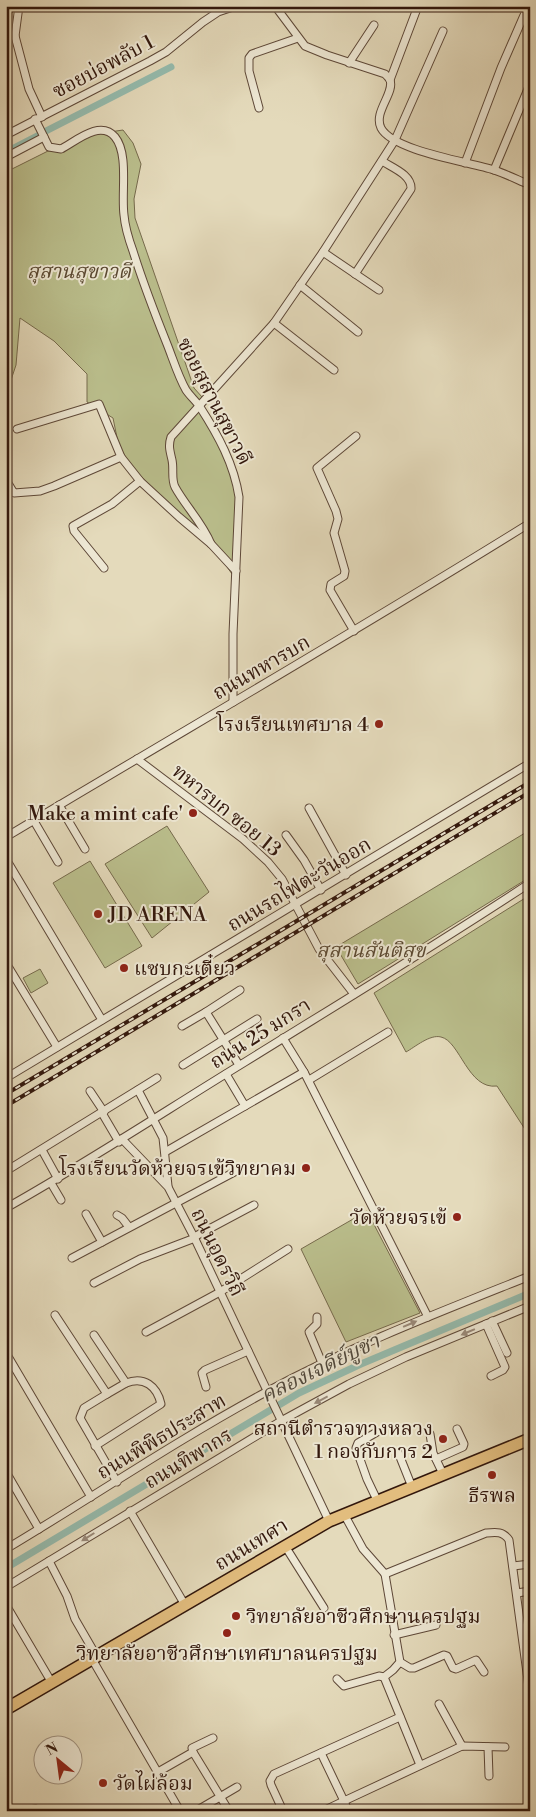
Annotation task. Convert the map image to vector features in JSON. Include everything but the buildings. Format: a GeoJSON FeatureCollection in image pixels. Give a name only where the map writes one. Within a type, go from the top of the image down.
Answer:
{"type":"FeatureCollection","features":[{"type":"Feature","properties":{"kind":"main road","name":"ถนนเทศา"},"geometry":{"type":"LineString","coordinates":[[6,1709],[329,1521],[530,1439]]}},
{"type":"Feature","properties":{"kind":"street"},"geometry":{"type":"LineString","coordinates":[[6,36],[15,36],[19,6]]}},
{"type":"Feature","properties":{"kind":"street","name":"ซอยบ่อพลับ 1"},"geometry":{"type":"LineString","coordinates":[[6,135],[166,52],[203,22],[215,9],[236,6]]}},
{"type":"Feature","properties":{"kind":"street"},"geometry":{"type":"LineString","coordinates":[[275,6],[305,46],[326,55],[385,74],[390,80]]}},
{"type":"Feature","properties":{"kind":"street"},"geometry":{"type":"LineString","coordinates":[[418,6],[390,80],[390,86],[379,119],[380,126],[384,132],[395,140],[421,150],[494,170],[530,185]]}},
{"type":"Feature","properties":{"kind":"street"},"geometry":{"type":"LineString","coordinates":[[465,163],[501,68],[528,6]]}},
{"type":"Feature","properties":{"kind":"street"},"geometry":{"type":"LineString","coordinates":[[349,63],[374,25]]}},
{"type":"Feature","properties":{"kind":"street"},"geometry":{"type":"LineString","coordinates":[[211,544],[202,524],[175,487],[169,449],[171,437],[274,323],[323,252],[395,140],[443,31]]}},
{"type":"Feature","properties":{"kind":"street","name":"ซอยสุสานสุขาวดี"},"geometry":{"type":"LineString","coordinates":[[15,36],[29,89],[49,148],[61,149],[93,131],[108,131],[114,136],[121,151],[124,215],[149,298],[179,375],[187,391],[200,406],[232,464],[239,497],[233,702]]}},
{"type":"Feature","properties":{"kind":"street"},"geometry":{"type":"LineString","coordinates":[[259,108],[249,71],[249,58],[252,54],[298,38]]}},
{"type":"Feature","properties":{"kind":"street"},"geometry":{"type":"LineString","coordinates":[[494,170],[530,84]]}},
{"type":"Feature","properties":{"kind":"street"},"geometry":{"type":"LineString","coordinates":[[6,157],[44,137]]}},
{"type":"Feature","properties":{"kind":"street"},"geometry":{"type":"LineString","coordinates":[[355,274],[411,189],[411,183],[407,178],[382,161]]}},
{"type":"Feature","properties":{"kind":"street"},"geometry":{"type":"LineString","coordinates":[[323,252],[379,290]]}},
{"type":"Feature","properties":{"kind":"street"},"geometry":{"type":"LineString","coordinates":[[300,285],[358,332]]}},
{"type":"Feature","properties":{"kind":"street"},"geometry":{"type":"LineString","coordinates":[[274,323],[334,370]]}},
{"type":"Feature","properties":{"kind":"street"},"geometry":{"type":"LineString","coordinates":[[18,429],[99,404],[121,457],[140,481],[211,544],[236,571]]}},
{"type":"Feature","properties":{"kind":"street"},"geometry":{"type":"LineString","coordinates":[[354,631],[330,590],[330,584],[344,576],[346,571],[334,533],[338,519],[336,510],[317,468],[356,436]]}},
{"type":"Feature","properties":{"kind":"street"},"geometry":{"type":"LineString","coordinates":[[6,480],[10,494],[40,491],[121,457]]}},
{"type":"Feature","properties":{"kind":"street"},"geometry":{"type":"LineString","coordinates":[[104,568],[74,530],[73,526],[112,504],[140,481]]}},
{"type":"Feature","properties":{"kind":"street","name":"ถนนทหารบก"},"geometry":{"type":"LineString","coordinates":[[6,837],[354,631],[530,523]]}},
{"type":"Feature","properties":{"kind":"street","name":"ทหารบก ซอย 13"},"geometry":{"type":"LineString","coordinates":[[137,759],[243,838],[268,862],[282,880],[294,905],[320,949],[354,994]]}},
{"type":"Feature","properties":{"kind":"street","name":"ถนนรถไฟตะวันออก"},"geometry":{"type":"LineString","coordinates":[[6,1078],[530,763]]}},
{"type":"Feature","properties":{"kind":"street"},"geometry":{"type":"LineString","coordinates":[[59,805],[85,849]]}},
{"type":"Feature","properties":{"kind":"street"},"geometry":{"type":"LineString","coordinates":[[309,808],[346,875]]}},
{"type":"Feature","properties":{"kind":"street"},"geometry":{"type":"LineString","coordinates":[[34,821],[58,862]]}},
{"type":"Feature","properties":{"kind":"street"},"geometry":{"type":"LineString","coordinates":[[286,835],[304,860],[321,890]]}},
{"type":"Feature","properties":{"kind":"street"},"geometry":{"type":"LineString","coordinates":[[6,859],[102,1020]]}},
{"type":"Feature","properties":{"kind":"street","name":"ถนน 25 มกรา"},"geometry":{"type":"LineString","coordinates":[[6,1208],[58,1179],[121,1140],[530,883]]}},
{"type":"Feature","properties":{"kind":"street"},"geometry":{"type":"LineString","coordinates":[[6,964],[57,1048]]}},
{"type":"Feature","properties":{"kind":"street"},"geometry":{"type":"LineString","coordinates":[[182,1026],[240,990]]}},
{"type":"Feature","properties":{"kind":"street"},"geometry":{"type":"LineString","coordinates":[[206,1012],[239,1065]]}},
{"type":"Feature","properties":{"kind":"street"},"geometry":{"type":"LineString","coordinates":[[183,1065],[256,1019]]}},
{"type":"Feature","properties":{"kind":"street"},"geometry":{"type":"LineString","coordinates":[[309,1080],[388,1032]]}},
{"type":"Feature","properties":{"kind":"street"},"geometry":{"type":"LineString","coordinates":[[283,1038],[309,1080],[428,1317]]}},
{"type":"Feature","properties":{"kind":"street"},"geometry":{"type":"LineString","coordinates":[[166,1152],[304,1072]]}},
{"type":"Feature","properties":{"kind":"street"},"geometry":{"type":"LineString","coordinates":[[226,1074],[245,1106]]}},
{"type":"Feature","properties":{"kind":"street"},"geometry":{"type":"LineString","coordinates":[[6,1171],[157,1078]]}},
{"type":"Feature","properties":{"kind":"street"},"geometry":{"type":"LineString","coordinates":[[138,1090],[163,1138],[166,1152],[168,1187]]}},
{"type":"Feature","properties":{"kind":"street","name":"ถนนอุดรวิถี"},"geometry":{"type":"LineString","coordinates":[[90,1091],[121,1140],[168,1187],[329,1521]]}},
{"type":"Feature","properties":{"kind":"street"},"geometry":{"type":"LineString","coordinates":[[42,1150],[58,1179]]}},
{"type":"Feature","properties":{"kind":"street"},"geometry":{"type":"LineString","coordinates":[[72,1258],[242,1168]]}},
{"type":"Feature","properties":{"kind":"street"},"geometry":{"type":"LineString","coordinates":[[51,1183],[60,1200]]}},
{"type":"Feature","properties":{"kind":"street"},"geometry":{"type":"LineString","coordinates":[[94,1283],[140,1260],[194,1238],[254,1205]]}},
{"type":"Feature","properties":{"kind":"street"},"geometry":{"type":"LineString","coordinates":[[86,1214],[102,1242]]}},
{"type":"Feature","properties":{"kind":"street"},"geometry":{"type":"LineString","coordinates":[[117,1215],[129,1227]]}},
{"type":"Feature","properties":{"kind":"street"},"geometry":{"type":"LineString","coordinates":[[146,1332],[220,1292],[288,1249]]}},
{"type":"Feature","properties":{"kind":"street","name":"ถนนพิพิธประสาท"},"geometry":{"type":"LineString","coordinates":[[7,1547],[117,1482],[218,1418],[268,1395],[322,1364],[357,1346],[530,1276]]}},
{"type":"Feature","properties":{"kind":"street","name":"ถนนทิพากร"},"geometry":{"type":"LineString","coordinates":[[6,1587],[281,1421],[398,1361],[530,1306]]}},
{"type":"Feature","properties":{"kind":"street"},"geometry":{"type":"LineString","coordinates":[[55,1315],[107,1394]]}},
{"type":"Feature","properties":{"kind":"street"},"geometry":{"type":"LineString","coordinates":[[317,1317],[317,1324],[309,1332],[322,1364]]}},
{"type":"Feature","properties":{"kind":"street"},"geometry":{"type":"LineString","coordinates":[[489,1323],[507,1353]]}},
{"type":"Feature","properties":{"kind":"street"},"geometry":{"type":"LineString","coordinates":[[489,1323],[505,1367],[491,1376]]}},
{"type":"Feature","properties":{"kind":"street"},"geometry":{"type":"LineString","coordinates":[[94,1335],[126,1383]]}},
{"type":"Feature","properties":{"kind":"street"},"geometry":{"type":"LineString","coordinates":[[206,1386],[203,1372],[223,1361],[248,1351]]}},
{"type":"Feature","properties":{"kind":"street"},"geometry":{"type":"LineString","coordinates":[[6,1353],[91,1497]]}},
{"type":"Feature","properties":{"kind":"street"},"geometry":{"type":"LineString","coordinates":[[95,1446],[161,1404],[158,1395],[145,1382],[139,1380],[126,1383],[84,1408],[80,1415],[95,1446],[117,1482]]}},
{"type":"Feature","properties":{"kind":"street"},"geometry":{"type":"LineString","coordinates":[[436,1458],[462,1447],[464,1444],[457,1429]]}},
{"type":"Feature","properties":{"kind":"street"},"geometry":{"type":"LineString","coordinates":[[377,1432],[358,1443],[356,1448],[377,1500]]}},
{"type":"Feature","properties":{"kind":"street"},"geometry":{"type":"LineString","coordinates":[[430,1434],[431,1444],[443,1474]]}},
{"type":"Feature","properties":{"kind":"street"},"geometry":{"type":"LineString","coordinates":[[398,1452],[412,1486]]}},
{"type":"Feature","properties":{"kind":"street"},"geometry":{"type":"LineString","coordinates":[[6,1472],[39,1528]]}},
{"type":"Feature","properties":{"kind":"street"},"geometry":{"type":"LineString","coordinates":[[130,1511],[185,1605]]}},
{"type":"Feature","properties":{"kind":"street"},"geometry":{"type":"LineString","coordinates":[[344,1514],[364,1549],[384,1574],[400,1662],[410,1668],[414,1668],[444,1655],[447,1656],[456,1670],[476,1660],[484,1672]]}},
{"type":"Feature","properties":{"kind":"street"},"geometry":{"type":"LineString","coordinates":[[384,1574],[486,1533],[497,1531],[506,1534],[509,1540],[526,1638],[530,1695]]}},
{"type":"Feature","properties":{"kind":"street"},"geometry":{"type":"LineString","coordinates":[[285,1546],[324,1608]]}},
{"type":"Feature","properties":{"kind":"street"},"geometry":{"type":"LineString","coordinates":[[49,1561],[95,1658],[180,1811]]}},
{"type":"Feature","properties":{"kind":"street"},"geometry":{"type":"LineString","coordinates":[[513,1566],[530,1564]]}},
{"type":"Feature","properties":{"kind":"street"},"geometry":{"type":"LineString","coordinates":[[517,1592],[530,1591]]}},
{"type":"Feature","properties":{"kind":"street"},"geometry":{"type":"LineString","coordinates":[[6,1605],[52,1683]]}},
{"type":"Feature","properties":{"kind":"street"},"geometry":{"type":"LineString","coordinates":[[394,1635],[436,1625]]}},
{"type":"Feature","properties":{"kind":"street"},"geometry":{"type":"LineString","coordinates":[[338,1679],[344,1686],[379,1676],[384,1677],[400,1662]]}},
{"type":"Feature","properties":{"kind":"street"},"geometry":{"type":"LineString","coordinates":[[384,1677],[420,1765]]}},
{"type":"Feature","properties":{"kind":"street"},"geometry":{"type":"LineString","coordinates":[[439,1704],[462,1746]]}},
{"type":"Feature","properties":{"kind":"street"},"geometry":{"type":"LineString","coordinates":[[284,1811],[271,1785],[274,1774],[400,1716]]}},
{"type":"Feature","properties":{"kind":"street"},"geometry":{"type":"LineString","coordinates":[[213,1738],[192,1748],[229,1811]]}},
{"type":"Feature","properties":{"kind":"street"},"geometry":{"type":"LineString","coordinates":[[323,1811],[462,1746],[504,1747]]}},
{"type":"Feature","properties":{"kind":"street"},"geometry":{"type":"LineString","coordinates":[[488,1747],[489,1776]]}},
{"type":"Feature","properties":{"kind":"street"},"geometry":{"type":"LineString","coordinates":[[158,1772],[193,1752]]}},
{"type":"Feature","properties":{"kind":"street"},"geometry":{"type":"LineString","coordinates":[[321,1753],[348,1811]]}},
{"type":"Feature","properties":{"kind":"street"},"geometry":{"type":"LineString","coordinates":[[196,1811],[237,1787]]}},
{"type":"Feature","properties":{"kind":"street"},"geometry":{"type":"LineString","coordinates":[[20,1811],[37,1810]]}},
{"type":"Feature","properties":{"kind":"green space","name":"สุสานสุขาวดี"},"geometry":{"type":"Polygon","coordinates":[[[123,130],[133,143],[141,164],[134,199],[135,218],[194,388],[202,397],[197,404],[236,479],[239,521],[232,574],[211,544],[149,487],[121,457],[113,418],[87,402],[87,374],[54,341],[20,318],[16,365],[6,395],[6,172],[48,151],[61,149],[83,136],[123,130]]]}},
{"type":"Feature","properties":{"kind":"green space"},"geometry":{"type":"Polygon","coordinates":[[[167,826],[209,892],[152,938],[105,864],[167,826]]]}},
{"type":"Feature","properties":{"kind":"green space","name":"สุสานสันติสุข"},"geometry":{"type":"Polygon","coordinates":[[[530,830],[530,877],[358,984],[336,947],[530,830]]]}},
{"type":"Feature","properties":{"kind":"green space","name":"JD ARENA"},"geometry":{"type":"Polygon","coordinates":[[[90,861],[142,946],[105,968],[53,883],[90,861]]]}},
{"type":"Feature","properties":{"kind":"green space"},"geometry":{"type":"Polygon","coordinates":[[[530,895],[530,1137],[497,1086],[487,1085],[479,1081],[448,1040],[441,1037],[432,1037],[406,1052],[374,993],[530,895]]]}},
{"type":"Feature","properties":{"kind":"green space"},"geometry":{"type":"Polygon","coordinates":[[[40,969],[48,983],[31,993],[23,978],[40,969]]]}},
{"type":"Feature","properties":{"kind":"green space"},"geometry":{"type":"Polygon","coordinates":[[[367,1211],[420,1313],[346,1342],[301,1249],[367,1211]]]}},
{"type":"Feature","properties":{"kind":"waterway"},"geometry":{"type":"LineString","coordinates":[[46,131],[171,67]]}},
{"type":"Feature","properties":{"kind":"waterway"},"geometry":{"type":"LineString","coordinates":[[6,152],[39,135]]}},
{"type":"Feature","properties":{"kind":"waterway","name":"คลองเจดีย์บูชา"},"geometry":{"type":"LineString","coordinates":[[6,1568],[299,1393],[361,1364],[530,1293]]}},
{"type":"Feature","properties":{"kind":"railway"},"geometry":{"type":"LineString","coordinates":[[6,1094],[530,782]]}},
{"type":"Feature","properties":{"kind":"railway"},"geometry":{"type":"LineString","coordinates":[[6,1106],[530,792]]}},
{"type":"Feature","properties":{"kind":"place","name":"โรงเรียนเทศบาล 4"},"geometry":{"type":"Point","coordinates":[379,724]}},
{"type":"Feature","properties":{"kind":"place","name":"Make a mint cafe'"},"geometry":{"type":"Point","coordinates":[193,813]}},
{"type":"Feature","properties":{"kind":"place","name":"JD ARENA"},"geometry":{"type":"Point","coordinates":[98,914]}},
{"type":"Feature","properties":{"kind":"place","name":"แซบกะเตี๋ยว"},"geometry":{"type":"Point","coordinates":[124,968]}},
{"type":"Feature","properties":{"kind":"place","name":"โรงเรียนวัดห้วยจรเข้วิทยาคม"},"geometry":{"type":"Point","coordinates":[306,1168]}},
{"type":"Feature","properties":{"kind":"place","name":"วัดห้วยจรเข้"},"geometry":{"type":"Point","coordinates":[457,1217]}},
{"type":"Feature","properties":{"kind":"place","name":"สถานีตำรวจทางหลวง 1 กองกับการ 2"},"geometry":{"type":"Point","coordinates":[443,1439]}},
{"type":"Feature","properties":{"kind":"place","name":"ธีรพล"},"geometry":{"type":"Point","coordinates":[492,1475]}},
{"type":"Feature","properties":{"kind":"place","name":"วิทยาลัยอาชีวศึกษานครปฐม"},"geometry":{"type":"Point","coordinates":[236,1616]}},
{"type":"Feature","properties":{"kind":"place","name":"วิทยาลัยอาชีวศึกษาเทศบาลนครปฐม"},"geometry":{"type":"Point","coordinates":[227,1633]}},
{"type":"Feature","properties":{"kind":"place","name":"วัดไผ่ล้อม"},"geometry":{"type":"Point","coordinates":[103,1783]}}]}
